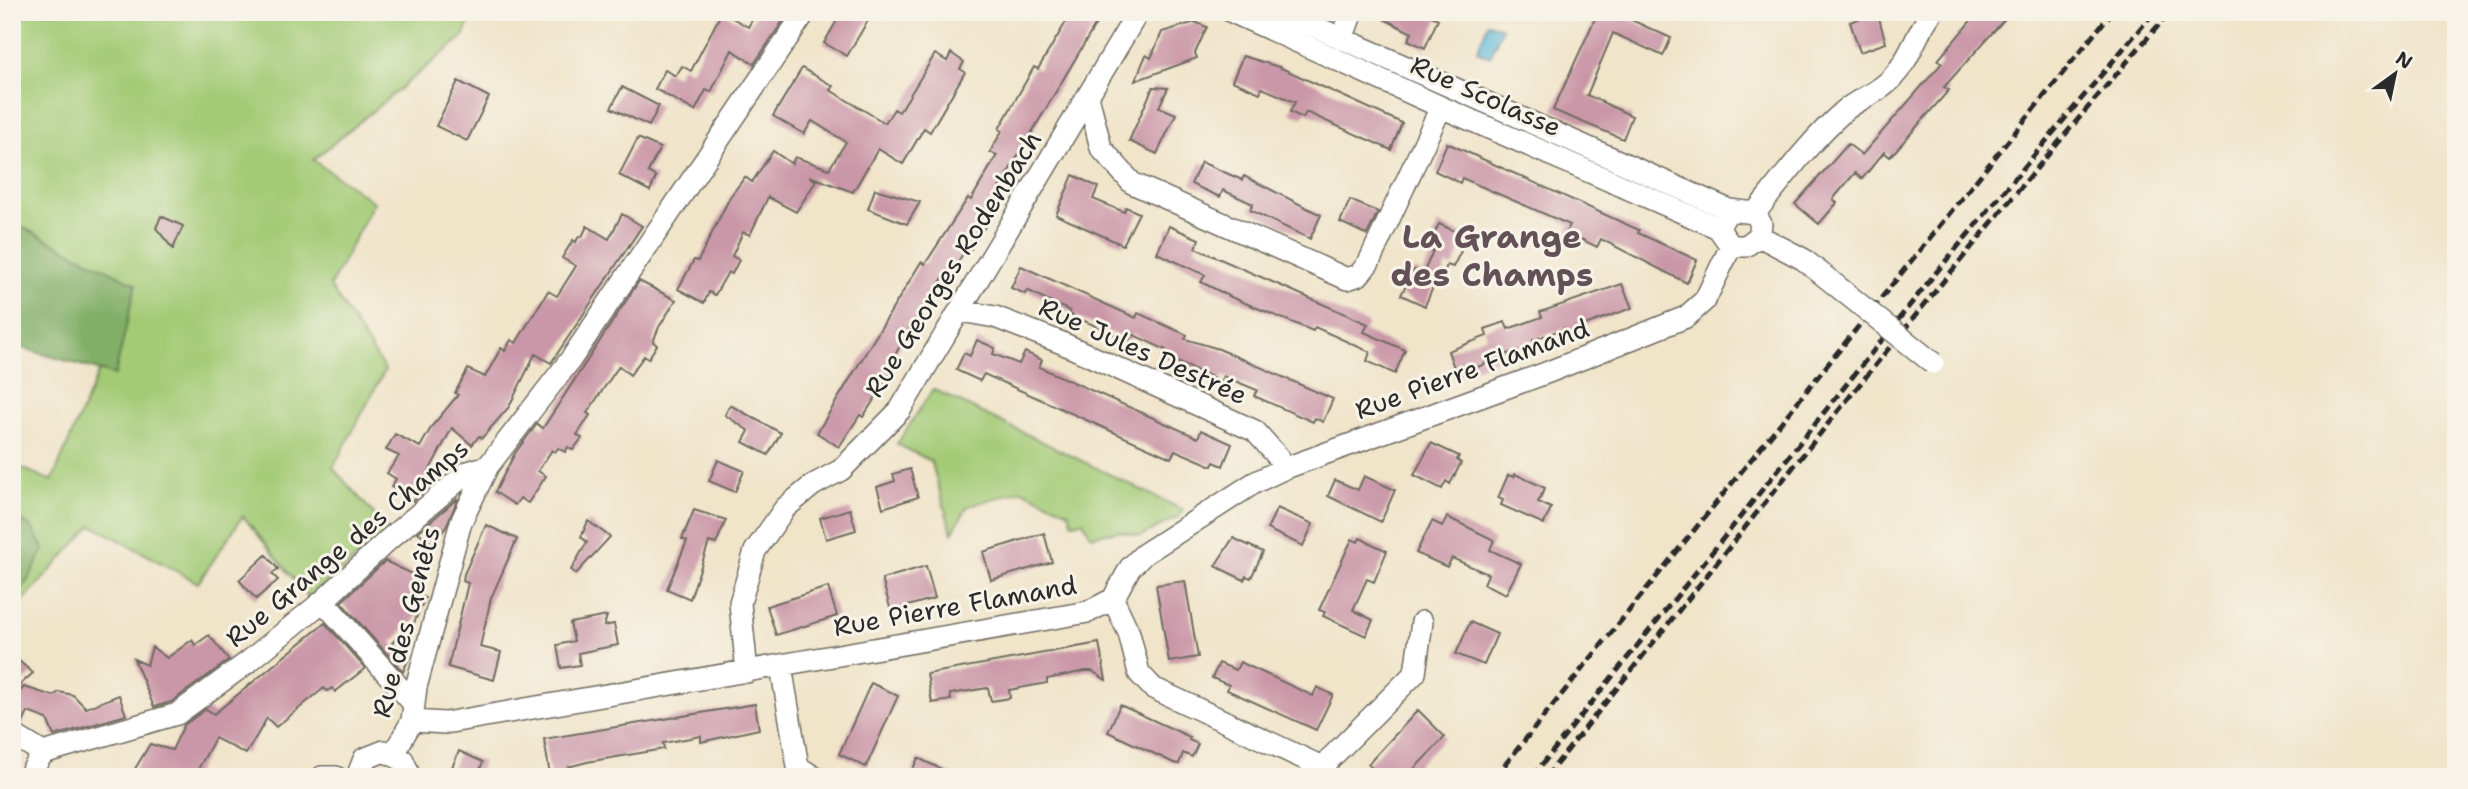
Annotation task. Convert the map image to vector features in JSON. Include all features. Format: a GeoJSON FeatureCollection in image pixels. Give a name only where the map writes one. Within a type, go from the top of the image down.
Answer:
{"type":"FeatureCollection","features":[{"type":"Feature","properties":{"kind":"street","name":"Rue Grange des Champs"},"geometry":{"type":"LineString","coordinates":[[43,753],[177,714],[248,662],[323,601],[388,540],[468,472],[488,466],[571,359],[805,12]]}},
{"type":"Feature","properties":{"kind":"street","name":"Rue Georges Rodenbach"},"geometry":{"type":"LineString","coordinates":[[747,672],[740,603],[755,551],[785,508],[813,485],[841,470],[900,410],[1138,12]]}},
{"type":"Feature","properties":{"kind":"street","name":"Rue Scolasse"},"geometry":{"type":"LineString","coordinates":[[1232,12],[1440,107],[1724,219]]}},
{"type":"Feature","properties":{"kind":"street","name":"Rue Scolasse"},"geometry":{"type":"LineString","coordinates":[[1282,12],[1724,219]]}},
{"type":"Feature","properties":{"kind":"street"},"geometry":{"type":"LineString","coordinates":[[1342,39],[1352,12]]}},
{"type":"Feature","properties":{"kind":"street"},"geometry":{"type":"LineString","coordinates":[[1755,214],[1761,224],[1759,236],[1746,247],[1731,246],[1724,219],[1755,214],[1810,146],[1843,112],[1891,80],[1903,65],[1918,21],[1932,12]]}},
{"type":"Feature","properties":{"kind":"street"},"geometry":{"type":"LineString","coordinates":[[1088,96],[1101,148],[1132,183],[1347,279],[1359,275],[1369,262],[1440,107]]}},
{"type":"Feature","properties":{"kind":"street"},"geometry":{"type":"LineString","coordinates":[[1759,236],[1803,259],[1933,363]]}},
{"type":"Feature","properties":{"kind":"street","name":"Rue Pierre Flamand"},"geometry":{"type":"LineString","coordinates":[[413,712],[445,723],[1088,612],[1113,599],[1130,568],[1144,554],[1254,483],[1283,469],[1546,373],[1686,317],[1705,300],[1731,246]]}},
{"type":"Feature","properties":{"kind":"street","name":"Rue Jules Destrée"},"geometry":{"type":"LineString","coordinates":[[961,311],[995,317],[1062,343],[1255,431],[1279,458],[1283,469]]}},
{"type":"Feature","properties":{"kind":"street","name":"Rue des Genêts"},"geometry":{"type":"LineString","coordinates":[[394,753],[413,712],[427,642],[461,522],[488,466]]}},
{"type":"Feature","properties":{"kind":"street"},"geometry":{"type":"LineString","coordinates":[[1113,599],[1129,632],[1139,673],[1153,688],[1318,772],[1415,673],[1422,622]]}},
{"type":"Feature","properties":{"kind":"street"},"geometry":{"type":"LineString","coordinates":[[323,601],[413,712]]}},
{"type":"Feature","properties":{"kind":"street"},"geometry":{"type":"LineString","coordinates":[[781,666],[798,767],[814,777]]}},
{"type":"Feature","properties":{"kind":"street"},"geometry":{"type":"LineString","coordinates":[[12,734],[43,753],[28,777]]}},
{"type":"Feature","properties":{"kind":"street"},"geometry":{"type":"LineString","coordinates":[[357,777],[364,759],[373,753],[394,753],[403,760],[410,777]]}},
{"type":"Feature","properties":{"kind":"street"},"geometry":{"type":"LineString","coordinates":[[321,777],[336,777]]}},
{"type":"Feature","properties":{"kind":"green space"},"geometry":{"type":"Polygon","coordinates":[[[25,12],[473,12],[463,37],[313,160],[374,202],[330,286],[385,370],[333,468],[390,532],[308,597],[243,516],[198,583],[92,525],[12,613],[12,464],[52,481],[102,364],[12,341],[12,41],[25,12]]]}},
{"type":"Feature","properties":{"kind":"green space"},"geometry":{"type":"Polygon","coordinates":[[[12,222],[136,284],[115,375],[12,345],[12,222]]]}},
{"type":"Feature","properties":{"kind":"green space"},"geometry":{"type":"Polygon","coordinates":[[[933,389],[1183,510],[1178,517],[1141,536],[1118,531],[1091,536],[1083,521],[1072,523],[1069,512],[1022,490],[968,506],[952,533],[931,461],[897,444],[933,389]]]}},
{"type":"Feature","properties":{"kind":"green space"},"geometry":{"type":"Polygon","coordinates":[[[12,514],[32,528],[44,550],[27,582],[12,598],[12,514]]]}},
{"type":"Feature","properties":{"kind":"water"},"geometry":{"type":"Polygon","coordinates":[[[1488,23],[1502,28],[1490,57],[1477,51],[1488,23]]]}},
{"type":"Feature","properties":{"kind":"building"},"geometry":{"type":"Polygon","coordinates":[[[722,12],[748,27],[757,12],[789,12],[754,64],[732,50],[711,92],[706,90],[695,111],[655,89],[665,70],[676,76],[682,66],[691,71],[722,12]]]}},
{"type":"Feature","properties":{"kind":"building"},"geometry":{"type":"Polygon","coordinates":[[[842,12],[873,12],[847,56],[824,43],[842,12]]]}},
{"type":"Feature","properties":{"kind":"building"},"geometry":{"type":"Polygon","coordinates":[[[1072,12],[1103,12],[999,188],[1006,192],[971,249],[967,247],[956,265],[953,263],[912,324],[894,357],[897,359],[889,372],[891,373],[863,417],[860,415],[839,447],[817,433],[921,262],[925,264],[968,198],[971,200],[997,155],[990,152],[1002,131],[999,129],[1034,67],[1038,69],[1072,12]]]}},
{"type":"Feature","properties":{"kind":"building"},"geometry":{"type":"Polygon","coordinates":[[[1370,12],[1423,12],[1438,19],[1425,48],[1408,40],[1412,33],[1370,12]]]}},
{"type":"Feature","properties":{"kind":"building"},"geometry":{"type":"Polygon","coordinates":[[[1598,12],[1614,12],[1671,38],[1663,56],[1613,33],[1587,95],[1632,116],[1623,139],[1553,110],[1598,12]]]}},
{"type":"Feature","properties":{"kind":"building"},"geometry":{"type":"Polygon","coordinates":[[[1877,12],[1886,43],[1860,52],[1850,22],[1877,12]]]}},
{"type":"Feature","properties":{"kind":"building"},"geometry":{"type":"Polygon","coordinates":[[[1978,12],[2011,12],[1944,87],[1949,90],[1890,157],[1884,152],[1862,179],[1855,173],[1833,199],[1837,203],[1819,224],[1795,204],[1848,144],[1862,155],[1942,63],[1938,60],[1978,12]]]}},
{"type":"Feature","properties":{"kind":"building"},"geometry":{"type":"Polygon","coordinates":[[[1195,22],[1207,27],[1195,53],[1197,58],[1135,81],[1146,55],[1151,58],[1162,32],[1195,22]]]}},
{"type":"Feature","properties":{"kind":"building"},"geometry":{"type":"Polygon","coordinates":[[[951,53],[964,62],[960,69],[965,72],[930,132],[924,128],[903,164],[878,149],[853,192],[809,176],[816,181],[796,212],[768,197],[750,235],[743,232],[732,256],[739,260],[732,274],[728,272],[715,295],[709,292],[704,303],[678,289],[694,260],[698,261],[730,197],[745,177],[752,182],[773,151],[792,164],[795,157],[829,169],[846,142],[812,121],[804,134],[773,116],[802,68],[833,86],[830,90],[885,123],[894,109],[899,112],[935,54],[947,61],[951,53]]]}},
{"type":"Feature","properties":{"kind":"building"},"geometry":{"type":"Polygon","coordinates":[[[1243,56],[1279,67],[1402,123],[1391,150],[1306,112],[1303,118],[1290,112],[1295,102],[1262,88],[1260,93],[1232,81],[1243,56]]]}},
{"type":"Feature","properties":{"kind":"building"},"geometry":{"type":"Polygon","coordinates":[[[458,81],[489,97],[467,141],[436,126],[458,81]]]}},
{"type":"Feature","properties":{"kind":"building"},"geometry":{"type":"Polygon","coordinates":[[[622,87],[659,106],[649,126],[611,108],[622,87]]]}},
{"type":"Feature","properties":{"kind":"building"},"geometry":{"type":"Polygon","coordinates":[[[1153,87],[1168,88],[1159,107],[1176,114],[1157,154],[1129,141],[1153,87]]]}},
{"type":"Feature","properties":{"kind":"building"},"geometry":{"type":"Polygon","coordinates":[[[638,138],[660,148],[648,172],[656,177],[650,191],[619,175],[638,138]]]}},
{"type":"Feature","properties":{"kind":"building"},"geometry":{"type":"Polygon","coordinates":[[[1447,143],[1639,230],[1638,233],[1697,260],[1687,283],[1601,239],[1597,247],[1566,232],[1570,225],[1462,178],[1460,183],[1435,171],[1447,143]]]}},
{"type":"Feature","properties":{"kind":"building"},"geometry":{"type":"Polygon","coordinates":[[[1201,162],[1242,180],[1244,176],[1321,215],[1310,239],[1250,210],[1253,204],[1223,190],[1220,197],[1191,184],[1201,162]]]}},
{"type":"Feature","properties":{"kind":"building"},"geometry":{"type":"Polygon","coordinates":[[[1073,175],[1098,187],[1093,199],[1124,212],[1126,207],[1139,213],[1123,245],[1056,215],[1073,175]]]}},
{"type":"Feature","properties":{"kind":"building"},"geometry":{"type":"Polygon","coordinates":[[[875,189],[920,202],[907,224],[868,209],[875,189]]]}},
{"type":"Feature","properties":{"kind":"building"},"geometry":{"type":"Polygon","coordinates":[[[1350,200],[1378,212],[1367,235],[1340,222],[1350,200]]]}},
{"type":"Feature","properties":{"kind":"building"},"geometry":{"type":"Polygon","coordinates":[[[622,214],[642,226],[551,363],[535,354],[509,407],[482,438],[479,436],[472,445],[452,428],[429,471],[441,478],[413,501],[391,487],[396,479],[387,473],[399,456],[386,450],[395,434],[420,447],[432,426],[458,395],[455,393],[468,369],[485,377],[501,348],[505,351],[511,340],[516,343],[548,291],[557,296],[576,266],[562,258],[573,240],[576,242],[579,236],[582,237],[587,226],[609,239],[622,214]]]}},
{"type":"Feature","properties":{"kind":"building"},"geometry":{"type":"Polygon","coordinates":[[[161,216],[183,226],[173,249],[156,228],[161,216]]]}},
{"type":"Feature","properties":{"kind":"building"},"geometry":{"type":"Polygon","coordinates":[[[1439,224],[1468,237],[1453,267],[1447,265],[1440,282],[1436,280],[1425,306],[1401,295],[1414,270],[1423,274],[1438,239],[1433,236],[1439,224]]]}},
{"type":"Feature","properties":{"kind":"building"},"geometry":{"type":"Polygon","coordinates":[[[1169,226],[1199,239],[1195,248],[1368,324],[1364,332],[1405,350],[1395,374],[1367,361],[1370,352],[1315,327],[1313,331],[1233,298],[1201,282],[1205,275],[1157,253],[1169,226]]]}},
{"type":"Feature","properties":{"kind":"building"},"geometry":{"type":"Polygon","coordinates":[[[1021,266],[1136,318],[1138,313],[1187,335],[1185,339],[1219,349],[1333,399],[1323,422],[1315,418],[1313,422],[1254,396],[1257,390],[1223,376],[1221,381],[1163,356],[1166,350],[1132,334],[1129,341],[1069,314],[1070,311],[1027,290],[1025,294],[1011,288],[1021,266]]]}},
{"type":"Feature","properties":{"kind":"building"},"geometry":{"type":"Polygon","coordinates":[[[639,281],[676,300],[659,327],[653,342],[657,345],[648,359],[644,356],[630,375],[619,366],[587,413],[590,415],[577,435],[582,438],[573,450],[568,447],[565,452],[558,448],[555,452],[552,450],[538,471],[546,476],[528,503],[520,498],[515,505],[495,492],[515,453],[537,424],[543,428],[639,281]]]}},
{"type":"Feature","properties":{"kind":"building"},"geometry":{"type":"Polygon","coordinates":[[[1622,284],[1632,308],[1582,326],[1584,330],[1567,335],[1565,328],[1533,340],[1536,347],[1519,353],[1517,350],[1457,376],[1448,351],[1487,336],[1485,329],[1505,322],[1508,329],[1542,317],[1540,312],[1622,284]]]}},
{"type":"Feature","properties":{"kind":"building"},"geometry":{"type":"Polygon","coordinates":[[[977,340],[995,348],[993,354],[1019,364],[1025,352],[1042,360],[1039,367],[1198,438],[1201,430],[1232,444],[1223,466],[1214,462],[1212,466],[1175,450],[1171,458],[984,374],[980,381],[956,370],[964,353],[970,356],[977,340]]]}},
{"type":"Feature","properties":{"kind":"building"},"geometry":{"type":"Polygon","coordinates":[[[730,405],[781,433],[768,455],[743,442],[749,431],[725,415],[730,405]]]}},
{"type":"Feature","properties":{"kind":"building"},"geometry":{"type":"Polygon","coordinates":[[[1431,443],[1459,456],[1457,460],[1461,463],[1450,484],[1446,481],[1442,489],[1414,475],[1431,443]]]}},
{"type":"Feature","properties":{"kind":"building"},"geometry":{"type":"Polygon","coordinates":[[[718,460],[744,471],[735,492],[709,481],[718,460]]]}},
{"type":"Feature","properties":{"kind":"building"},"geometry":{"type":"Polygon","coordinates":[[[910,469],[918,497],[883,508],[877,487],[895,481],[893,474],[910,469]]]}},
{"type":"Feature","properties":{"kind":"building"},"geometry":{"type":"Polygon","coordinates":[[[1515,474],[1545,488],[1538,502],[1551,508],[1544,524],[1501,505],[1503,500],[1498,498],[1508,475],[1514,477],[1515,474]]]}},
{"type":"Feature","properties":{"kind":"building"},"geometry":{"type":"Polygon","coordinates":[[[1364,476],[1395,490],[1381,522],[1328,496],[1335,480],[1358,490],[1364,476]]]}},
{"type":"Feature","properties":{"kind":"building"},"geometry":{"type":"Polygon","coordinates":[[[458,498],[446,527],[433,544],[418,532],[458,498]]]}},
{"type":"Feature","properties":{"kind":"building"},"geometry":{"type":"Polygon","coordinates":[[[1277,508],[1313,524],[1303,546],[1267,529],[1277,508]]]}},
{"type":"Feature","properties":{"kind":"building"},"geometry":{"type":"Polygon","coordinates":[[[850,509],[856,530],[826,539],[820,518],[850,509]]]}},
{"type":"Feature","properties":{"kind":"building"},"geometry":{"type":"Polygon","coordinates":[[[694,510],[726,520],[716,544],[709,542],[690,599],[667,589],[687,541],[682,539],[694,510]]]}},
{"type":"Feature","properties":{"kind":"building"},"geometry":{"type":"Polygon","coordinates":[[[1447,517],[1494,540],[1490,550],[1521,564],[1506,594],[1484,584],[1488,574],[1452,558],[1447,567],[1416,553],[1432,521],[1442,526],[1447,517]]]}},
{"type":"Feature","properties":{"kind":"building"},"geometry":{"type":"Polygon","coordinates":[[[588,521],[610,537],[576,574],[571,570],[587,542],[581,537],[588,521]]]}},
{"type":"Feature","properties":{"kind":"building"},"geometry":{"type":"Polygon","coordinates":[[[486,525],[517,539],[491,598],[480,647],[501,652],[494,680],[448,667],[468,583],[463,581],[464,574],[486,525]]]}},
{"type":"Feature","properties":{"kind":"building"},"geometry":{"type":"Polygon","coordinates":[[[1044,533],[1052,562],[991,580],[983,552],[1044,533]]]}},
{"type":"Feature","properties":{"kind":"building"},"geometry":{"type":"Polygon","coordinates":[[[1233,538],[1263,552],[1251,578],[1246,576],[1244,580],[1215,566],[1233,538]]]}},
{"type":"Feature","properties":{"kind":"building"},"geometry":{"type":"Polygon","coordinates":[[[1360,538],[1387,551],[1374,582],[1367,579],[1353,610],[1373,620],[1366,636],[1323,616],[1325,612],[1319,610],[1352,539],[1358,542],[1360,538]]]}},
{"type":"Feature","properties":{"kind":"building"},"geometry":{"type":"Polygon","coordinates":[[[266,555],[278,569],[272,574],[278,580],[256,599],[239,580],[266,555]]]}},
{"type":"Feature","properties":{"kind":"building"},"geometry":{"type":"Polygon","coordinates":[[[385,561],[423,579],[416,594],[425,598],[413,625],[410,623],[392,643],[409,658],[403,672],[341,602],[385,561]]]}},
{"type":"Feature","properties":{"kind":"building"},"geometry":{"type":"Polygon","coordinates":[[[926,566],[935,598],[891,611],[882,579],[926,566]]]}},
{"type":"Feature","properties":{"kind":"building"},"geometry":{"type":"Polygon","coordinates":[[[1185,581],[1198,657],[1169,662],[1156,585],[1185,581]]]}},
{"type":"Feature","properties":{"kind":"building"},"geometry":{"type":"Polygon","coordinates":[[[828,587],[837,616],[776,635],[767,606],[828,587]]]}},
{"type":"Feature","properties":{"kind":"building"},"geometry":{"type":"Polygon","coordinates":[[[607,616],[604,626],[614,624],[618,645],[578,653],[580,665],[561,668],[557,645],[574,641],[570,623],[607,616]]]}},
{"type":"Feature","properties":{"kind":"building"},"geometry":{"type":"Polygon","coordinates":[[[1470,622],[1497,634],[1484,665],[1456,654],[1470,622]]]}},
{"type":"Feature","properties":{"kind":"building"},"geometry":{"type":"Polygon","coordinates":[[[325,623],[365,668],[363,670],[335,692],[332,688],[327,691],[324,688],[276,727],[267,718],[246,754],[215,738],[194,777],[130,777],[150,744],[172,750],[184,725],[206,709],[214,714],[325,623]]]}},
{"type":"Feature","properties":{"kind":"building"},"geometry":{"type":"Polygon","coordinates":[[[209,635],[229,660],[171,702],[154,707],[134,659],[147,665],[152,647],[167,658],[192,640],[195,645],[209,635]]]}},
{"type":"Feature","properties":{"kind":"building"},"geometry":{"type":"Polygon","coordinates":[[[1099,643],[1106,680],[1092,671],[1085,671],[1047,679],[1047,683],[1009,690],[1010,698],[991,701],[988,688],[950,694],[951,700],[932,703],[927,674],[1099,643]]]}},
{"type":"Feature","properties":{"kind":"building"},"geometry":{"type":"Polygon","coordinates":[[[12,655],[33,673],[12,692],[12,655]]]}},
{"type":"Feature","properties":{"kind":"building"},"geometry":{"type":"Polygon","coordinates":[[[1240,662],[1313,696],[1317,687],[1333,695],[1316,730],[1227,690],[1229,685],[1212,678],[1219,663],[1236,670],[1240,662]]]}},
{"type":"Feature","properties":{"kind":"building"},"geometry":{"type":"Polygon","coordinates":[[[871,683],[898,696],[866,767],[839,754],[871,683]]]}},
{"type":"Feature","properties":{"kind":"building"},"geometry":{"type":"Polygon","coordinates":[[[24,687],[53,696],[59,692],[73,695],[86,708],[119,695],[126,715],[54,736],[47,719],[28,712],[22,725],[12,721],[12,700],[24,687]]]}},
{"type":"Feature","properties":{"kind":"building"},"geometry":{"type":"Polygon","coordinates":[[[755,704],[759,729],[701,742],[701,736],[663,743],[664,749],[587,762],[568,767],[569,772],[550,775],[544,739],[755,704]]]}},
{"type":"Feature","properties":{"kind":"building"},"geometry":{"type":"Polygon","coordinates":[[[1120,705],[1190,737],[1189,740],[1198,744],[1192,757],[1183,753],[1179,764],[1174,763],[1108,732],[1120,705]]]}},
{"type":"Feature","properties":{"kind":"building"},"geometry":{"type":"Polygon","coordinates":[[[1418,710],[1445,737],[1406,777],[1391,777],[1384,770],[1379,775],[1368,764],[1418,710]]]}},
{"type":"Feature","properties":{"kind":"building"},"geometry":{"type":"Polygon","coordinates":[[[459,751],[483,762],[477,777],[448,777],[459,751]]]}},
{"type":"Feature","properties":{"kind":"building"},"geometry":{"type":"Polygon","coordinates":[[[918,758],[958,777],[909,777],[918,758]]]}},
{"type":"Feature","properties":{"kind":"railway"},"geometry":{"type":"LineString","coordinates":[[1495,777],[2112,12]]}},
{"type":"Feature","properties":{"kind":"railway"},"geometry":{"type":"LineString","coordinates":[[1532,777],[1934,275],[2154,12]]}},
{"type":"Feature","properties":{"kind":"railway"},"geometry":{"type":"LineString","coordinates":[[1546,777],[1932,295],[2170,12]]}},
{"type":"Feature","properties":{"kind":"district","name":"La Grange des Champs"},"geometry":{"type":"Point","coordinates":[1492,255]}}]}
